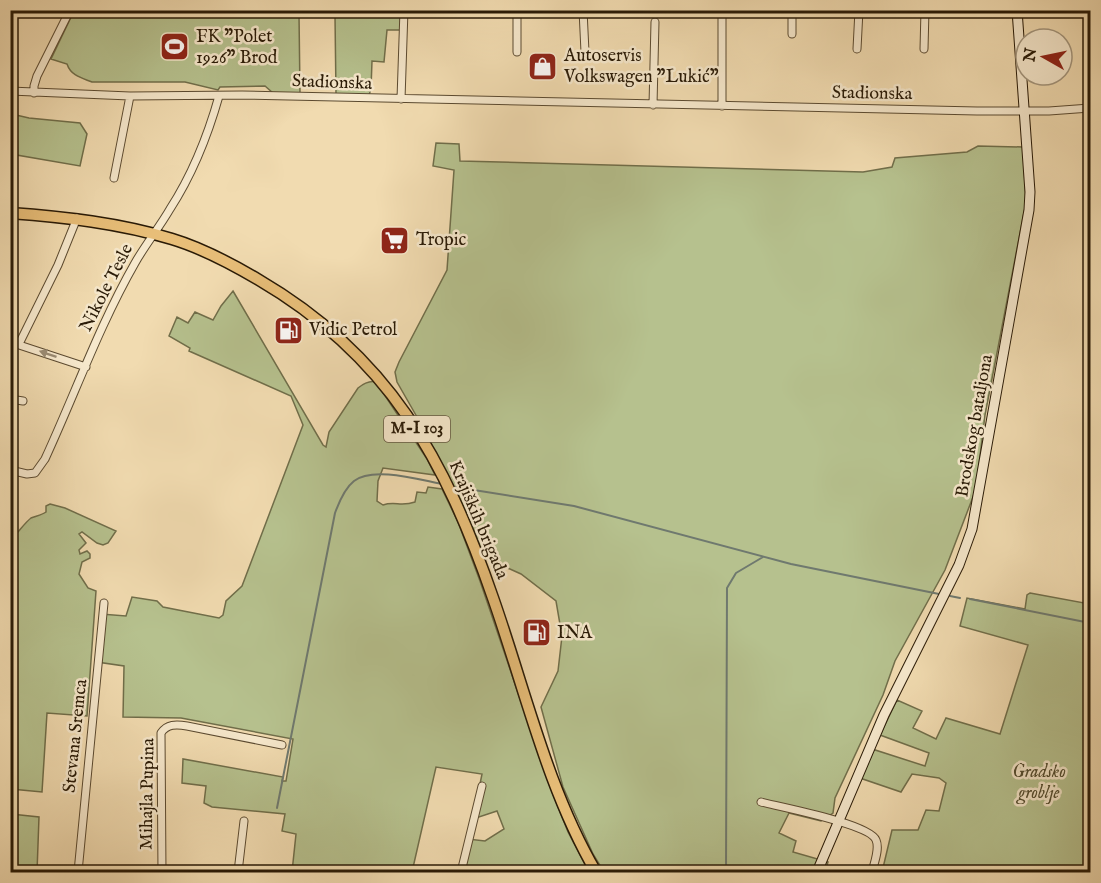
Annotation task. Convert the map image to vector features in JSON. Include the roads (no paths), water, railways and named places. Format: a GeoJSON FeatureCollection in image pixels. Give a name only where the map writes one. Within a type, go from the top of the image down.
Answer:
{"type":"FeatureCollection","features":[{"type":"Feature","properties":{"kind":"main road","name":"Krajiških brigada"},"geometry":{"type":"LineString","coordinates":[[10,213],[77,218],[154,234],[188,244],[237,268],[302,308],[384,382],[428,448],[449,487],[493,597],[562,803],[597,873]]}},
{"type":"Feature","properties":{"kind":"street"},"geometry":{"type":"LineString","coordinates":[[34,93],[37,76],[70,10]]}},
{"type":"Feature","properties":{"kind":"street"},"geometry":{"type":"LineString","coordinates":[[401,99],[404,10]]}},
{"type":"Feature","properties":{"kind":"street"},"geometry":{"type":"LineString","coordinates":[[517,10],[517,52]]}},
{"type":"Feature","properties":{"kind":"street"},"geometry":{"type":"LineString","coordinates":[[583,10],[585,52]]}},
{"type":"Feature","properties":{"kind":"street"},"geometry":{"type":"LineString","coordinates":[[722,10],[722,106]]}},
{"type":"Feature","properties":{"kind":"street"},"geometry":{"type":"LineString","coordinates":[[792,10],[792,34]]}},
{"type":"Feature","properties":{"kind":"street"},"geometry":{"type":"LineString","coordinates":[[857,49],[859,10]]}},
{"type":"Feature","properties":{"kind":"street"},"geometry":{"type":"LineString","coordinates":[[924,49],[925,10]]}},
{"type":"Feature","properties":{"kind":"street","name":"Brodskog bataljona"},"geometry":{"type":"LineString","coordinates":[[816,873],[884,715],[959,565],[972,530],[1029,210],[1030,192],[1017,10]]}},
{"type":"Feature","properties":{"kind":"street"},"geometry":{"type":"LineString","coordinates":[[1090,10],[1090,15]]}},
{"type":"Feature","properties":{"kind":"street"},"geometry":{"type":"LineString","coordinates":[[653,105],[655,22]]}},
{"type":"Feature","properties":{"kind":"street","name":"Stadionska"},"geometry":{"type":"LineString","coordinates":[[10,91],[130,96],[1023,111],[1090,108]]}},
{"type":"Feature","properties":{"kind":"street"},"geometry":{"type":"LineString","coordinates":[[114,178],[130,96]]}},
{"type":"Feature","properties":{"kind":"street","name":"Nikole Tesle"},"geometry":{"type":"LineString","coordinates":[[10,470],[27,474],[35,473],[40,467],[122,287],[191,171],[219,96]]}},
{"type":"Feature","properties":{"kind":"street"},"geometry":{"type":"LineString","coordinates":[[19,345],[58,265],[77,218]]}},
{"type":"Feature","properties":{"kind":"street"},"geometry":{"type":"LineString","coordinates":[[10,342],[86,367]]}},
{"type":"Feature","properties":{"kind":"street"},"geometry":{"type":"LineString","coordinates":[[10,399],[23,401]]}},
{"type":"Feature","properties":{"kind":"street","name":"Stevana Sremca"},"geometry":{"type":"LineString","coordinates":[[78,873],[104,603]]}},
{"type":"Feature","properties":{"kind":"street","name":"Mihajla Pupina"},"geometry":{"type":"LineString","coordinates":[[162,873],[161,733],[164,729],[174,724],[282,745]]}},
{"type":"Feature","properties":{"kind":"street"},"geometry":{"type":"LineString","coordinates":[[461,873],[482,786]]}},
{"type":"Feature","properties":{"kind":"street"},"geometry":{"type":"LineString","coordinates":[[761,802],[838,820],[870,832],[876,838],[877,851],[872,873]]}},
{"type":"Feature","properties":{"kind":"street"},"geometry":{"type":"LineString","coordinates":[[237,873],[244,821]]}},
{"type":"Feature","properties":{"kind":"waterway"},"geometry":{"type":"LineString","coordinates":[[277,808],[335,513],[343,496],[354,481],[373,475],[397,475],[442,484]]}},
{"type":"Feature","properties":{"kind":"waterway"},"geometry":{"type":"LineString","coordinates":[[455,487],[574,506],[791,564],[939,594]]}},
{"type":"Feature","properties":{"kind":"waterway"},"geometry":{"type":"LineString","coordinates":[[726,872],[727,588],[736,573],[763,557]]}},
{"type":"Feature","properties":{"kind":"waterway"},"geometry":{"type":"LineString","coordinates":[[950,596],[960,598]]}},
{"type":"Feature","properties":{"kind":"waterway"},"geometry":{"type":"LineString","coordinates":[[970,599],[1090,623]]}},
{"type":"Feature","properties":{"kind":"place","name":"FK \"Polet 1926\" Brod"},"geometry":{"type":"Point","coordinates":[175,47]}},
{"type":"Feature","properties":{"kind":"place","name":"Autoservis Volkswagen \"Lukić\""},"geometry":{"type":"Point","coordinates":[543,66]}},
{"type":"Feature","properties":{"kind":"place","name":"Tropic"},"geometry":{"type":"Point","coordinates":[395,240]}},
{"type":"Feature","properties":{"kind":"place","name":"Vidic Petrol"},"geometry":{"type":"Point","coordinates":[288,330]}},
{"type":"Feature","properties":{"kind":"place","name":"INA"},"geometry":{"type":"Point","coordinates":[536,633]}},
{"type":"Feature","properties":{"kind":"park label","name":"Gradsko groblje"},"geometry":{"type":"Point","coordinates":[1039,782]}}]}
